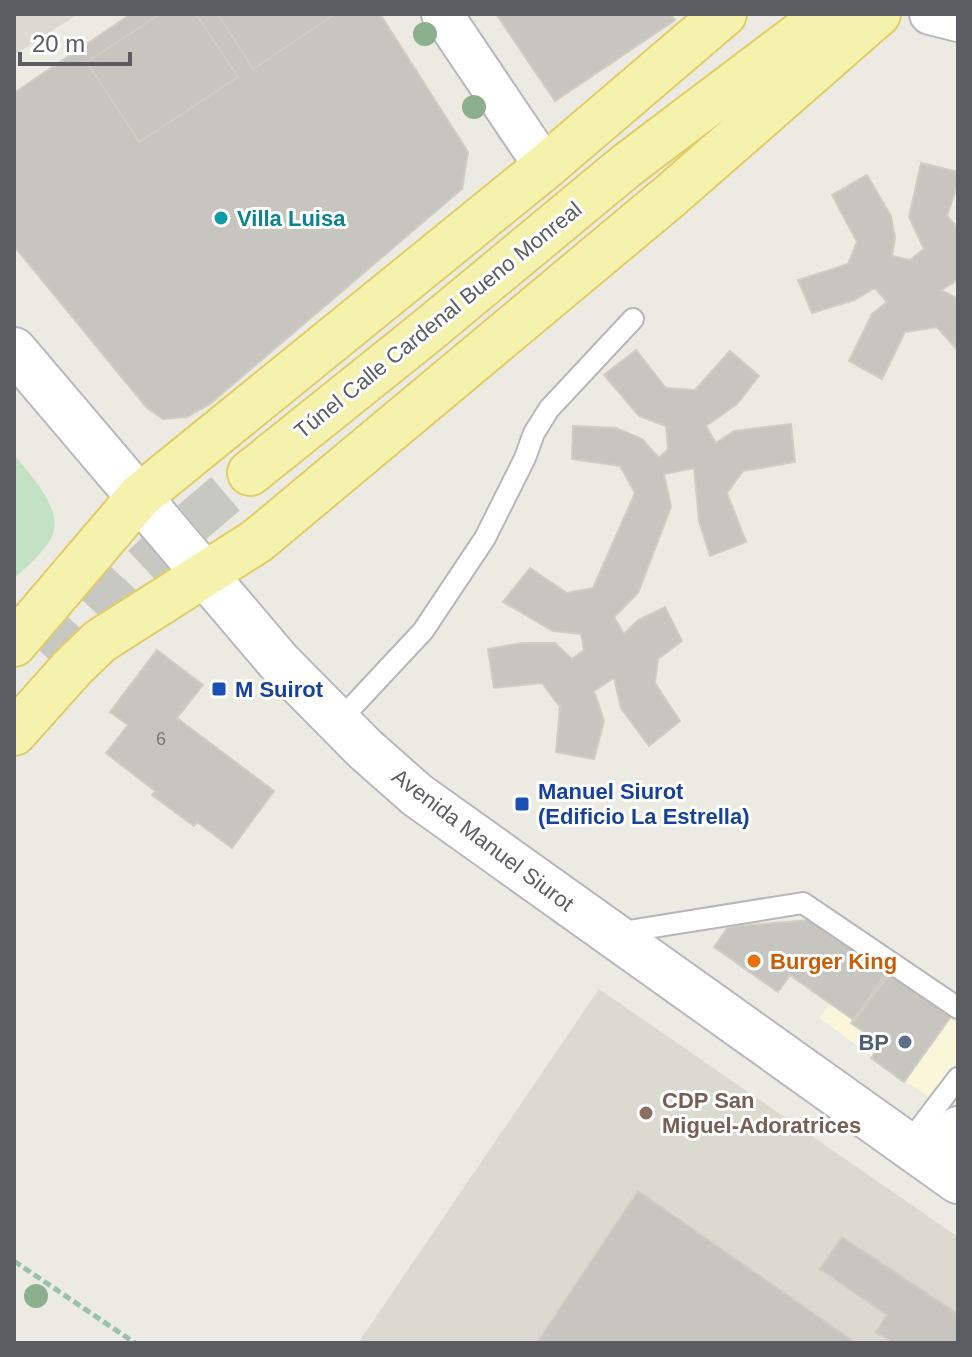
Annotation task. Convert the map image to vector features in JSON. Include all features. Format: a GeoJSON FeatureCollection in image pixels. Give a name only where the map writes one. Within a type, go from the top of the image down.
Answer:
{"type":"FeatureCollection","features":[{"type":"Feature","properties":{"kind":"main road"},"geometry":{"type":"LineString","coordinates":[[14,644],[140,496],[545,167],[724,14]]}},
{"type":"Feature","properties":{"kind":"main road"},"geometry":{"type":"LineString","coordinates":[[626,166],[776,14]]}},
{"type":"Feature","properties":{"kind":"main road"},"geometry":{"type":"LineString","coordinates":[[626,166],[827,14]]}},
{"type":"Feature","properties":{"kind":"main road"},"geometry":{"type":"LineString","coordinates":[[14,733],[100,641],[257,541],[658,206],[878,14]]}},
{"type":"Feature","properties":{"kind":"main road","name":"Túnel Calle Cardenal Bueno Monreal"},"geometry":{"type":"LineString","coordinates":[[250,473],[439,322],[626,166]]}},
{"type":"Feature","properties":{"kind":"main road","name":"Avenida Manuel Siurot"},"geometry":{"type":"LineString","coordinates":[[14,350],[279,662],[417,795],[931,1162]]}},
{"type":"Feature","properties":{"kind":"street"},"geometry":{"type":"LineString","coordinates":[[442,14],[545,167]]}},
{"type":"Feature","properties":{"kind":"street"},"geometry":{"type":"LineString","coordinates":[[930,14],[958,21]]}},
{"type":"Feature","properties":{"kind":"street"},"geometry":{"type":"LineString","coordinates":[[931,1162],[958,1127]]}},
{"type":"Feature","properties":{"kind":"lane"},"geometry":{"type":"LineString","coordinates":[[338,722],[423,631],[485,538],[525,458],[534,433],[549,409],[633,319]]}},
{"type":"Feature","properties":{"kind":"lane"},"geometry":{"type":"LineString","coordinates":[[611,933],[803,903],[958,1008]]}},
{"type":"Feature","properties":{"kind":"lane"},"geometry":{"type":"LineString","coordinates":[[931,1162],[958,1078]]}},
{"type":"Feature","properties":{"kind":"path"},"geometry":{"type":"LineString","coordinates":[[14,1261],[135,1343]]}},
{"type":"Feature","properties":{"kind":"shaded area"},"geometry":{"type":"Polygon","coordinates":[[[14,14],[78,14],[14,55],[14,14]]]}},
{"type":"Feature","properties":{"kind":"shaded area","name":"BP"},"geometry":{"type":"Polygon","coordinates":[[[864,958],[958,1024],[958,1060],[931,1099],[819,1018],[864,958]]]}},
{"type":"Feature","properties":{"kind":"shaded area","name":"CDP San Miguel-Adoratrices"},"geometry":{"type":"Polygon","coordinates":[[[599,989],[958,1237],[958,1343],[358,1343],[599,989]]]}},
{"type":"Feature","properties":{"kind":"green space"},"geometry":{"type":"Polygon","coordinates":[[[14,454],[45,495],[54,519],[54,531],[49,542],[14,579],[14,454]]]}},
{"type":"Feature","properties":{"kind":"building","name":"Villa Luisa"},"geometry":{"type":"Polygon","coordinates":[[[131,14],[380,14],[468,152],[462,189],[210,404],[187,417],[163,419],[147,408],[14,246],[14,93],[131,14]]]}},
{"type":"Feature","properties":{"kind":"building"},"geometry":{"type":"Polygon","coordinates":[[[160,14],[196,14],[238,77],[139,142],[87,62],[160,14]]]}},
{"type":"Feature","properties":{"kind":"building"},"geometry":{"type":"Polygon","coordinates":[[[218,14],[335,14],[253,69],[218,14]]]}},
{"type":"Feature","properties":{"kind":"building"},"geometry":{"type":"Polygon","coordinates":[[[496,14],[670,14],[675,20],[555,101],[496,14]]]}},
{"type":"Feature","properties":{"kind":"building"},"geometry":{"type":"Polygon","coordinates":[[[921,163],[958,172],[958,183],[947,216],[958,228],[958,280],[941,290],[958,299],[958,351],[937,327],[905,332],[882,379],[849,361],[872,314],[887,302],[875,288],[854,300],[812,313],[798,280],[848,264],[857,242],[832,195],[867,175],[891,216],[895,238],[892,256],[910,260],[924,249],[909,217],[921,163]]]}},
{"type":"Feature","properties":{"kind":"building"},"geometry":{"type":"Polygon","coordinates":[[[636,350],[666,388],[695,390],[730,351],[759,376],[737,404],[706,426],[716,443],[734,431],[791,424],[795,462],[743,471],[727,493],[746,542],[710,556],[699,521],[694,468],[664,474],[671,507],[638,593],[614,617],[624,634],[638,620],[665,607],[682,641],[658,659],[655,683],[680,721],[649,746],[621,708],[614,678],[594,691],[604,721],[594,759],[556,752],[560,707],[542,683],[494,688],[488,649],[522,643],[555,643],[572,659],[584,650],[581,634],[553,631],[503,602],[530,568],[567,593],[593,588],[635,493],[620,466],[572,459],[573,426],[616,428],[642,439],[659,458],[668,449],[666,426],[639,416],[604,375],[636,350]]]}},
{"type":"Feature","properties":{"kind":"building"},"geometry":{"type":"Polygon","coordinates":[[[157,650],[203,685],[177,718],[274,791],[232,848],[197,822],[194,826],[152,795],[155,791],[106,753],[128,725],[110,712],[157,650]]]}},
{"type":"Feature","properties":{"kind":"building"},"geometry":{"type":"Polygon","coordinates":[[[810,920],[888,975],[855,1021],[790,975],[778,992],[714,947],[728,927],[810,920]]]}},
{"type":"Feature","properties":{"kind":"building"},"geometry":{"type":"Polygon","coordinates":[[[889,970],[952,1015],[904,1082],[871,1058],[881,1044],[851,1023],[889,970]]]}},
{"type":"Feature","properties":{"kind":"building"},"geometry":{"type":"Polygon","coordinates":[[[638,1191],[856,1343],[537,1343],[638,1191]]]}},
{"type":"Feature","properties":{"kind":"building"},"geometry":{"type":"Polygon","coordinates":[[[842,1237],[958,1314],[958,1343],[894,1343],[876,1332],[887,1315],[820,1269],[842,1237]]]}},
{"type":"Feature","properties":{"kind":"tunnel"},"geometry":{"type":"LineString","coordinates":[[53,663],[129,580],[250,473]]}},
{"type":"Feature","properties":{"kind":"place","name":"Villa Luisa"},"geometry":{"type":"Point","coordinates":[221,218]}},
{"type":"Feature","properties":{"kind":"place","name":"M Suirot"},"geometry":{"type":"Point","coordinates":[219,689]}},
{"type":"Feature","properties":{"kind":"place","name":"Manuel Siurot (Edificio La Estrella)"},"geometry":{"type":"Point","coordinates":[522,804]}},
{"type":"Feature","properties":{"kind":"place","name":"Burger King"},"geometry":{"type":"Point","coordinates":[754,961]}},
{"type":"Feature","properties":{"kind":"place","name":"BP"},"geometry":{"type":"Point","coordinates":[905,1042]}},
{"type":"Feature","properties":{"kind":"place","name":"CDP San Miguel-Adoratrices"},"geometry":{"type":"Point","coordinates":[646,1113]}}]}
